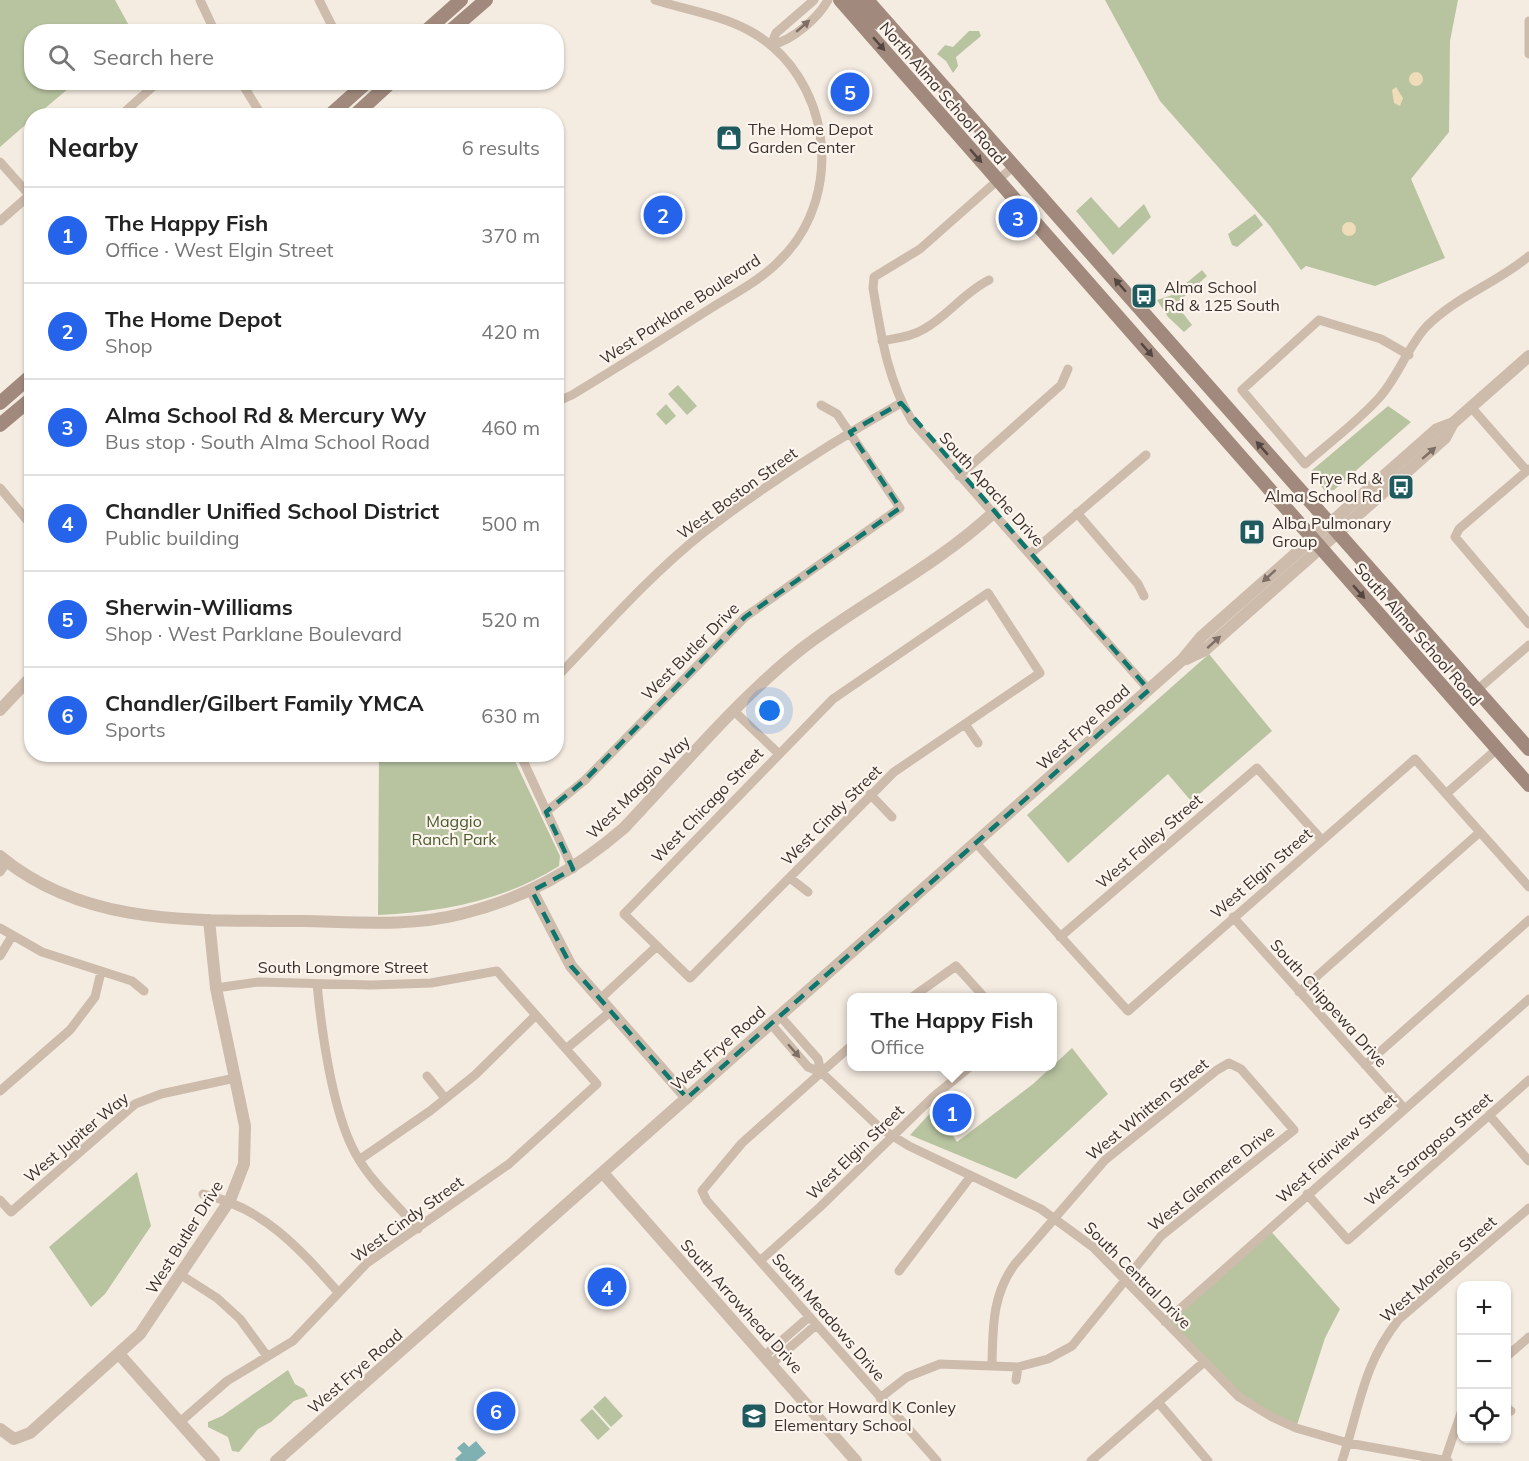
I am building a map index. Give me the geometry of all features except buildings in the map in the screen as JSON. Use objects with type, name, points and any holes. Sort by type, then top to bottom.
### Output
[{"type":"main road","points":[[458,24],[486,0]]},
{"type":"main road","name":"North Alma School Road","points":[[840,0],[998,180]]},
{"type":"main road","points":[[854,0],[869,17],[897,34]]},
{"type":"main road","name":"North Alma School Road","points":[[867,0],[1015,165]]},
{"type":"main road","points":[[433,24],[457,1]]},
{"type":"main road","points":[[338,108],[358,90]]},
{"type":"main road","points":[[363,108],[382,90]]},
{"type":"main road","name":"South Alma School Road","points":[[1015,165],[1529,749]]},
{"type":"main road","name":"South Alma School Road","points":[[998,180],[1529,785]]},
{"type":"main road","points":[[0,403],[24,382]]},
{"type":"main road","points":[[0,425],[24,405]]},
{"type":"street","points":[[200,0],[212,24]]},
{"type":"street","points":[[319,0],[330,24]]},
{"type":"street","name":"West Parklane Boulevard","points":[[564,399],[758,278],[783,258],[805,228],[818,199],[824,159],[820,129],[803,83],[792,66],[771,45],[750,30],[714,16],[655,0]]},
{"type":"street","points":[[771,45],[776,33],[814,0]]},
{"type":"street","points":[[771,45],[784,42],[824,8],[828,0]]},
{"type":"street","points":[[457,1],[468,15]]},
{"type":"street","points":[[1529,21],[1529,54]]},
{"type":"street","points":[[129,108],[149,90]]},
{"type":"street","points":[[246,90],[257,108]]},
{"type":"street","points":[[0,162],[24,188]]},
{"type":"street","points":[[998,180],[1015,165]]},
{"type":"street","name":"South Apache Drive","points":[[998,180],[921,249],[874,278],[873,288],[885,360],[902,403],[912,421],[1149,690]]},
{"type":"street","points":[[0,220],[24,201]]},
{"type":"street","points":[[1409,355],[1381,339],[1318,320],[1242,390],[1305,464],[1378,399],[1409,355],[1425,328],[1450,305],[1515,268],[1529,255]]},
{"type":"street","points":[[882,341],[924,329],[971,289],[989,280]]},
{"type":"street","name":"West Frye Road","points":[[276,1461],[1149,690],[1182,660],[1201,637],[1316,543],[1437,429],[1453,423],[1529,356]]},
{"type":"street","points":[[959,476],[1061,385],[1068,369]]},
{"type":"street","name":"West Boston Street","points":[[564,670],[626,605],[701,535],[850,432],[902,403]]},
{"type":"street","points":[[821,405],[837,414],[850,432]]},
{"type":"street","points":[[1471,407],[1528,470],[1460,529],[1455,537],[1529,624]]},
{"type":"street","name":"West Butler Drive","points":[[546,812],[585,780],[745,617],[900,508],[850,432]]},
{"type":"street","points":[[1030,554],[1146,455]]},
{"type":"street","points":[[0,489],[24,517]]},
{"type":"street","name":"West Maggio Way","points":[[2,864],[63,894],[100,908],[152,918],[388,923],[428,920],[462,914],[532,891],[573,868],[624,828],[778,668],[972,532],[993,513]]},
{"type":"street","points":[[1077,513],[1138,584],[1144,596]]},
{"type":"street","name":"West Chicago Street","points":[[656,947],[624,914],[833,699],[988,593],[1040,673]]},
{"type":"street","points":[[1477,690],[1529,645]]},
{"type":"street","name":"West Cindy Street","points":[[656,947],[690,978],[894,772],[1040,673]]},
{"type":"street","points":[[0,710],[24,684]]},
{"type":"street","points":[[735,712],[778,753]]},
{"type":"street","points":[[965,724],[978,743]]},
{"type":"street","points":[[1497,749],[1447,793],[1529,887]]},
{"type":"street","name":"West Elgin Street","points":[[1060,938],[1128,1011],[1415,759],[1447,793]]},
{"type":"street","points":[[524,762],[573,868]]},
{"type":"street","name":"West Folley Street","points":[[1060,938],[1257,768],[1322,840]]},
{"type":"street","points":[[870,794],[892,817]]},
{"type":"street","points":[[1299,992],[1480,832]]},
{"type":"street","points":[[976,843],[1060,938]]},
{"type":"street","points":[[790,878],[808,892]]},
{"type":"street","points":[[532,891],[571,966],[687,1098]]},
{"type":"street","name":"South Chippewa Drive","points":[[1233,917],[1404,1108]]},
{"type":"street","name":"West Butler Drive","points":[[0,1430],[14,1440],[30,1433],[144,1329],[230,1200],[244,1164],[246,1126],[216,988],[209,920]]},
{"type":"street","points":[[1365,1065],[1529,920]]},
{"type":"street","points":[[0,928],[42,952],[132,981],[144,991]]},
{"type":"street","points":[[0,956],[12,936]]},
{"type":"street","points":[[600,999],[656,947]]},
{"type":"street","points":[[918,993],[956,966],[980,993]]},
{"type":"street","name":"South Longmore Street","points":[[216,988],[258,982],[371,985],[431,982],[497,971],[597,1084]]},
{"type":"street","points":[[0,1091],[70,1030],[95,997],[101,972]]},
{"type":"street","points":[[317,984],[321,1024],[344,1132],[359,1160],[418,1229]]},
{"type":"street","name":"West Fairview Street","points":[[1165,1322],[1529,999]]},
{"type":"street","points":[[566,1049],[610,1011]]},
{"type":"street","points":[[359,1160],[475,1075],[536,1015]]},
{"type":"street","name":"South Central Drive","points":[[776,1020],[818,1059],[821,1072],[862,1113],[892,1136],[1055,1217],[1093,1247],[1239,1397],[1272,1417],[1296,1428],[1348,1443],[1446,1460]]},
{"type":"street","points":[[821,1072],[847,1049]]},
{"type":"street","name":"West Glenmere Drive","points":[[880,1398],[901,1381],[940,1364],[992,1364],[1018,1367],[1048,1359],[1072,1346],[1161,1236],[1294,1130],[1241,1069],[1229,1063]]},
{"type":"street","name":"West Whitten Street","points":[[992,1364],[993,1311],[1001,1285],[1015,1264],[1105,1160],[1229,1063]]},
{"type":"street","name":"West Elgin Street","points":[[760,1261],[820,1208],[933,1096],[965,1071]]},
{"type":"street","name":"South Meadows Drive","points":[[821,1072],[742,1143],[702,1191],[707,1201],[937,1461]]},
{"type":"street","points":[[427,1076],[445,1098]]},
{"type":"street","name":"West Jupiter Way","points":[[0,1200],[11,1212],[135,1104],[161,1094],[235,1077]]},
{"type":"street","name":"West Saragosa Street","points":[[1307,1194],[1348,1240],[1529,1080]]},
{"type":"street","name":"West Cindy Street","points":[[180,1422],[227,1381],[293,1341],[367,1263],[509,1164],[597,1084]]},
{"type":"street","points":[[1489,1115],[1529,1161]]},
{"type":"street","name":"South Arrowhead Drive","points":[[603,1173],[856,1461]]},
{"type":"street","points":[[899,1271],[971,1176]]},
{"type":"street","points":[[203,1194],[230,1200],[268,1222],[300,1249],[338,1292]]},
{"type":"street","name":"West Morelos Street","points":[[1342,1461],[1371,1360],[1383,1340],[1399,1319],[1529,1208]]},
{"type":"street","points":[[181,1275],[218,1298],[240,1319],[267,1356]]},
{"type":"street","points":[[768,1360],[812,1321]]},
{"type":"street","points":[[1511,1353],[1529,1337]]},
{"type":"street","points":[[119,1354],[214,1461]]},
{"type":"street","points":[[1091,1461],[1204,1362]]},
{"type":"street","points":[[1016,1380],[1018,1367]]},
{"type":"street","points":[[1158,1402],[1208,1461]]},
{"type":"street","points":[[1446,1460],[1457,1423]]},
{"type":"highlighted area","points":[[901,403],[1149,690],[687,1098],[571,966],[532,891],[573,869],[546,812],[585,780],[745,617],[900,508],[850,432]]},
{"type":"green space","points":[[0,0],[115,0],[128,24],[24,24],[24,90],[67,90],[45,108],[24,108],[24,126],[0,147]]},
{"type":"green space","points":[[1105,0],[1458,0],[1450,41],[1449,132],[1411,179],[1445,258],[1375,286],[1306,266],[1301,270],[1270,226],[1160,101]]},
{"type":"green space","points":[[969,31],[979,31],[981,36],[956,57],[958,66],[953,73],[946,61],[937,54],[945,45],[953,47]]},
{"type":"green space","points":[[1091,197],[1119,228],[1144,204],[1151,217],[1113,255],[1076,211]]},
{"type":"green space","points":[[1255,214],[1263,225],[1237,247],[1232,245],[1228,234]]},
{"type":"green space","points":[[1202,270],[1207,276],[1176,304],[1192,325],[1184,332],[1168,317],[1157,300],[1172,295]]},
{"type":"green space","points":[[678,385],[697,406],[687,415],[668,394]]},
{"type":"green space","points":[[666,404],[676,416],[666,425],[656,414]]},
{"type":"green space","points":[[1388,406],[1411,422],[1334,490],[1325,491],[1310,472]]},
{"type":"green space","points":[[1209,654],[1272,731],[1191,801],[1168,774],[1068,863],[1027,815]]},
{"type":"green space","name":"Maggio Ranch Park","points":[[379,762],[515,762],[560,856],[559,866],[516,888],[472,903],[426,911],[378,915]]},
{"type":"green space","points":[[1072,1048],[1108,1094],[1016,1179],[910,1135],[935,1108],[957,1142],[1047,1071],[1057,1071],[1057,1062]]},
{"type":"green space","points":[[137,1172],[151,1226],[105,1294],[91,1307],[49,1247]]},
{"type":"green space","points":[[1269,1229],[1340,1309],[1325,1338],[1296,1428],[1239,1397],[1165,1322]]},
{"type":"green space","points":[[288,1370],[295,1384],[304,1389],[308,1396],[294,1401],[271,1422],[258,1429],[239,1452],[232,1451],[228,1437],[208,1427],[208,1422],[222,1416]]},
{"type":"green space","points":[[605,1396],[623,1416],[611,1427],[593,1407]]},
{"type":"green space","points":[[592,1409],[610,1429],[598,1440],[580,1420]]},
{"type":"sand","points":[[1413,72],[1419,72],[1423,79],[1419,86],[1413,86],[1409,82],[1409,76]]},
{"type":"sand","points":[[1396,87],[1403,98],[1400,106],[1394,103],[1392,90]]},
{"type":"sand","points":[[1349,222],[1354,224],[1356,229],[1354,234],[1349,236],[1344,234],[1342,229],[1344,224]]},
{"type":"water","points":[[476,1441],[486,1453],[476,1461],[457,1461],[455,1459],[462,1453],[457,1448],[464,1442],[469,1447]]},
{"type":"place","name":"Sherwin-Williams","points":[[850,92]]},
{"type":"place","name":"The Home Depot Garden Center","points":[[729,138]]},
{"type":"place","name":"The Home Depot","points":[[663,215]]},
{"type":"place","name":"Alma School Rd & Mercury Wy","points":[[1018,218]]},
{"type":"place","name":"Alma School Rd & 125 South","points":[[1144,296]]},
{"type":"place","name":"Frye Rd & Alma School Rd","points":[[1401,487]]},
{"type":"place","name":"Alba Pulmonary Group","points":[[1252,532]]},
{"type":"place","name":"The Happy Fish","points":[[952,1113]]},
{"type":"place","name":"Chandler Unified School District","points":[[607,1287]]},
{"type":"place","name":"Chandler/Gilbert Family YMCA","points":[[496,1411]]},
{"type":"place","name":"Doctor Howard K Conley Elementary School","points":[[754,1416]]}]
